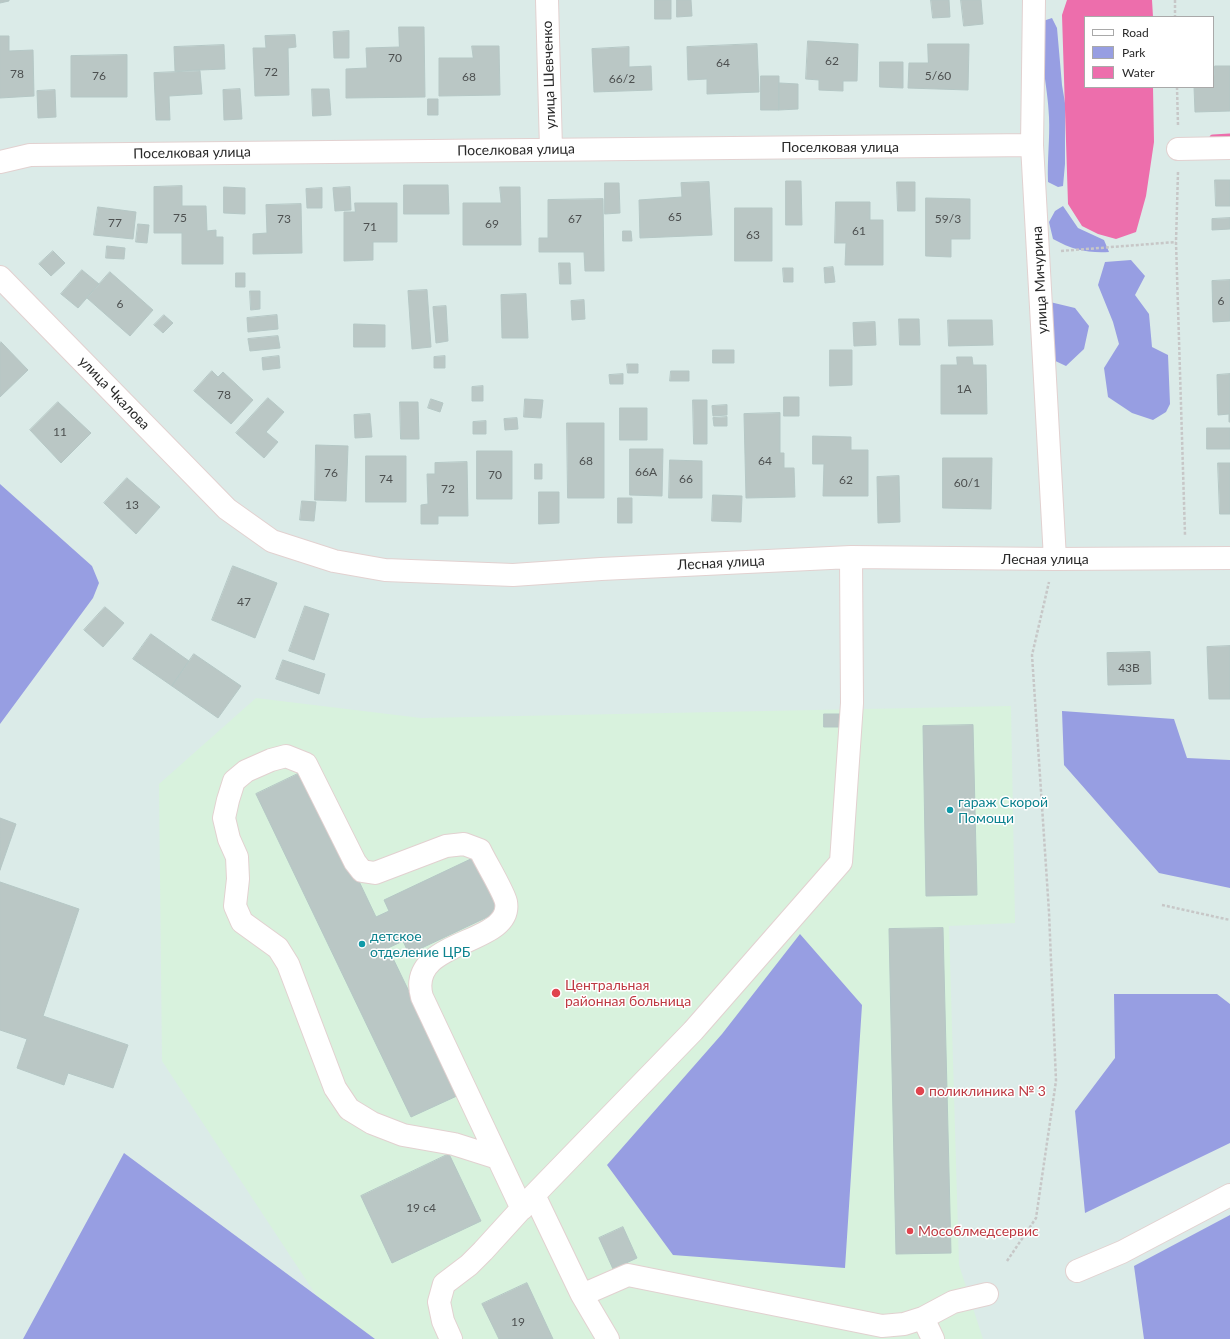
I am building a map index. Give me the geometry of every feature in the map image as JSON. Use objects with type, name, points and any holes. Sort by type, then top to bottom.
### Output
[{"type":"street","name":"улица Шевченко","points":[[546,0],[551,149]]},
{"type":"street","name":"улица Мичурина","points":[[1034,0],[1032,145],[1055,560]]},
{"type":"street","name":"Поселковая улица","points":[[0,162],[30,155],[1032,145]]},
{"type":"street","points":[[1178,148],[1230,148]]},
{"type":"street","name":"улица Чкалова","points":[[0,277],[227,509]]},
{"type":"street","name":"Лесная улица","points":[[227,509],[272,541],[334,561],[386,570],[513,575],[601,569],[851,557],[1055,560],[1230,558]]},
{"type":"street","points":[[452,1339],[443,1321],[439,1302],[444,1284],[469,1265],[693,1030],[841,862],[852,703],[851,557]]},
{"type":"street","points":[[498,1158],[454,1144],[403,1135],[372,1123],[349,1109],[335,1088],[288,964],[278,948],[242,922],[235,906],[238,878],[237,857],[228,839],[224,818],[234,781],[246,771],[271,760],[286,756],[306,764],[355,862],[362,870],[375,873],[446,846],[464,844],[480,850],[506,902],[505,915],[496,926],[430,961],[422,973],[419,987],[422,997],[498,1158],[528,1202],[608,1339]]},
{"type":"street","points":[[1077,1271],[1122,1252],[1230,1195]]},
{"type":"street","points":[[582,1295],[628,1274],[882,1326],[904,1324],[923,1318],[953,1302],[986,1294]]},
{"type":"street","points":[[923,1318],[933,1339]]},
{"type":"path","points":[[1175,0],[1175,16]]},
{"type":"path","points":[[1177,88],[1178,148],[1176,242],[1185,558]]},
{"type":"path","points":[[1038,253],[1176,242]]},
{"type":"path","points":[[1008,1261],[1036,1218],[1056,1081],[1049,912],[1032,655],[1055,560]]},
{"type":"path","points":[[1162,905],[1230,920]]},
{"type":"shaded area","name":"Центральная районная больница","points":[[256,698],[421,718],[1011,706],[1015,923],[949,926],[959,1265],[983,1339],[345,1339],[162,1061],[159,784]]},
{"type":"green space","points":[[1052,18],[1057,28],[1065,103],[1065,164],[1063,186],[1058,187],[1048,182],[1049,117],[1042,57],[1043,21]]},
{"type":"green space","points":[[1063,206],[1078,228],[1104,240],[1109,252],[1080,250],[1067,246],[1053,239],[1049,222],[1055,211]]},
{"type":"green space","points":[[1131,260],[1145,276],[1135,295],[1149,314],[1152,347],[1168,355],[1170,404],[1166,412],[1153,420],[1132,413],[1108,397],[1104,368],[1119,344],[1113,322],[1098,285],[1105,262]]},
{"type":"green space","points":[[1050,302],[1075,308],[1089,326],[1084,349],[1066,366],[1049,358]]},
{"type":"green space","points":[[0,484],[92,566],[99,583],[93,598],[0,724]]},
{"type":"green space","points":[[1062,711],[1174,719],[1187,758],[1230,760],[1230,888],[1159,873],[1064,765]]},
{"type":"green space","points":[[800,934],[862,1005],[845,1268],[673,1255],[607,1165],[722,1034]]},
{"type":"green space","points":[[1114,994],[1217,994],[1230,1004],[1230,1143],[1085,1213],[1075,1111],[1115,1058]]},
{"type":"green space","points":[[124,1153],[375,1339],[23,1339]]},
{"type":"green space","points":[[1230,1215],[1230,1339],[1144,1339],[1134,1266]]},
{"type":"water","points":[[1067,0],[1152,0],[1153,16],[1084,16],[1084,88],[1153,88],[1154,142],[1146,196],[1136,232],[1116,239],[1098,234],[1082,226],[1068,204],[1062,15]]},
{"type":"building","points":[[0,0],[9,0],[9,1],[0,3]]},
{"type":"building","points":[[655,0],[671,0],[671,19],[655,19]]},
{"type":"building","points":[[677,0],[691,0],[692,16],[677,17]]},
{"type":"building","points":[[931,0],[949,0],[950,17],[933,18]]},
{"type":"building","points":[[961,0],[981,0],[983,24],[964,26]]},
{"type":"building","points":[[399,27],[424,27],[425,97],[346,98],[346,69],[367,68],[366,48],[399,47]]},
{"type":"building","points":[[349,31],[349,58],[334,58],[333,32]]},
{"type":"building","points":[[295,35],[296,47],[288,48],[289,95],[255,96],[253,48],[266,48],[265,36]]},
{"type":"building","points":[[0,36],[9,36],[9,51],[33,50],[34,96],[0,98]]},
{"type":"building","points":[[808,41],[858,44],[857,81],[843,81],[843,91],[819,90],[819,80],[806,79]]},
{"type":"building","points":[[757,44],[759,92],[707,94],[707,79],[688,80],[687,47]]},
{"type":"building","points":[[928,44],[969,44],[968,90],[908,88],[909,63],[928,63]]},
{"type":"building","points":[[224,45],[225,69],[175,71],[174,47]]},
{"type":"building","points":[[472,46],[499,46],[500,95],[439,96],[439,58],[473,58]]},
{"type":"building","points":[[629,47],[629,67],[651,66],[652,90],[594,92],[592,49]]},
{"type":"building","points":[[127,55],[127,97],[71,97],[71,56]]},
{"type":"building","points":[[880,62],[903,62],[903,88],[880,87]]},
{"type":"building","points":[[1215,66],[1230,66],[1230,111],[1195,112],[1194,88],[1214,88]]},
{"type":"building","points":[[200,71],[202,94],[169,96],[170,120],[156,120],[154,73]]},
{"type":"building","points":[[761,76],[779,76],[779,110],[761,110]]},
{"type":"building","points":[[779,83],[798,84],[798,109],[779,110]]},
{"type":"building","points":[[240,89],[242,119],[224,120],[223,90]]},
{"type":"building","points":[[312,89],[329,89],[331,115],[313,116]]},
{"type":"building","points":[[55,90],[56,117],[38,118],[37,91]]},
{"type":"building","points":[[428,99],[438,99],[438,115],[428,115]]},
{"type":"building","points":[[1215,180],[1230,180],[1230,206],[1216,206]]},
{"type":"building","points":[[786,181],[801,181],[802,225],[786,225]]},
{"type":"building","points":[[709,182],[712,235],[640,238],[639,200],[682,197],[681,183]]},
{"type":"building","points":[[897,182],[915,182],[915,211],[898,211]]},
{"type":"building","points":[[605,183],[619,183],[620,213],[605,214]]},
{"type":"building","points":[[404,185],[448,185],[449,214],[404,214]]},
{"type":"building","points":[[182,186],[182,206],[206,206],[207,231],[216,230],[216,237],[223,237],[223,264],[182,264],[182,233],[154,233],[154,187]]},
{"type":"building","points":[[224,187],[245,188],[245,214],[224,213]]},
{"type":"building","points":[[350,187],[351,210],[335,211],[333,188]]},
{"type":"building","points":[[500,187],[520,187],[521,245],[463,245],[463,203],[501,203]]},
{"type":"building","points":[[322,188],[322,208],[307,208],[306,189]]},
{"type":"building","points":[[926,198],[970,199],[970,239],[951,239],[951,257],[926,256]]},
{"type":"building","points":[[603,199],[604,271],[585,271],[584,252],[539,252],[539,238],[548,238],[548,200]]},
{"type":"building","points":[[836,202],[870,202],[870,220],[883,220],[883,265],[845,265],[846,243],[835,243]]},
{"type":"building","points":[[355,203],[397,203],[397,242],[373,242],[373,260],[344,261],[344,212],[355,212]]},
{"type":"building","points":[[301,204],[302,253],[253,254],[253,234],[267,233],[266,205]]},
{"type":"building","points":[[98,207],[136,212],[133,239],[94,235]]},
{"type":"building","points":[[735,208],[772,208],[772,261],[735,261]]},
{"type":"building","points":[[1230,218],[1230,229],[1212,230],[1212,219]]},
{"type":"building","points":[[138,224],[149,225],[147,243],[136,242]]},
{"type":"building","points":[[623,231],[631,231],[632,241],[623,241]]},
{"type":"building","points":[[107,246],[125,248],[124,259],[106,258]]},
{"type":"building","points":[[53,251],[65,263],[51,276],[39,264]]},
{"type":"building","points":[[559,263],[570,263],[571,284],[560,284]]},
{"type":"building","points":[[833,267],[835,282],[825,283],[824,268]]},
{"type":"building","points":[[783,268],[793,268],[793,282],[784,282]]},
{"type":"building","points":[[82,270],[99,284],[78,308],[61,294]]},
{"type":"building","points":[[110,272],[153,310],[130,336],[87,298]]},
{"type":"building","points":[[236,273],[245,273],[245,287],[236,287]]},
{"type":"building","points":[[1230,280],[1230,321],[1213,322],[1212,281]]},
{"type":"building","points":[[427,290],[431,347],[412,349],[408,291]]},
{"type":"building","points":[[250,291],[260,291],[260,309],[251,310]]},
{"type":"building","points":[[526,294],[528,338],[502,338],[501,295]]},
{"type":"building","points":[[584,300],[585,319],[572,320],[571,301]]},
{"type":"building","points":[[446,306],[448,341],[436,343],[433,307]]},
{"type":"building","points":[[164,315],[173,323],[163,333],[154,325]]},
{"type":"building","points":[[277,315],[278,329],[248,332],[247,318]]},
{"type":"building","points":[[899,319],[919,319],[920,345],[900,345]]},
{"type":"building","points":[[948,320],[992,320],[993,345],[949,346]]},
{"type":"building","points":[[875,322],[876,345],[854,346],[853,323]]},
{"type":"building","points":[[354,324],[385,325],[385,347],[354,347]]},
{"type":"building","points":[[278,336],[280,348],[250,351],[248,339]]},
{"type":"building","points":[[1,342],[28,370],[0,397],[0,343]]},
{"type":"building","points":[[713,350],[734,350],[734,363],[713,363]]},
{"type":"building","points":[[830,350],[852,350],[852,385],[830,386]]},
{"type":"building","points":[[279,356],[280,368],[263,370],[262,358]]},
{"type":"building","points":[[445,356],[445,368],[434,368],[434,357]]},
{"type":"building","points":[[957,357],[972,357],[973,365],[986,365],[987,414],[941,414],[941,365],[957,365]]},
{"type":"building","points":[[627,364],[638,364],[638,373],[628,373]]},
{"type":"building","points":[[212,371],[218,377],[223,372],[253,400],[231,424],[194,391]]},
{"type":"building","points":[[671,371],[689,371],[689,381],[670,381]]},
{"type":"building","points":[[623,374],[623,384],[610,384],[609,375]]},
{"type":"building","points":[[1230,374],[1229,422],[1229,414],[1218,415],[1217,375]]},
{"type":"building","points":[[483,386],[483,401],[472,401],[472,387]]},
{"type":"building","points":[[784,397],[799,397],[799,416],[784,416]]},
{"type":"building","points":[[268,398],[284,412],[266,432],[278,442],[264,458],[236,433]]},
{"type":"building","points":[[431,399],[443,403],[440,412],[428,408]]},
{"type":"building","points":[[525,399],[543,400],[541,418],[524,417]]},
{"type":"building","points":[[693,400],[707,400],[707,444],[694,444]]},
{"type":"building","points":[[58,402],[91,433],[61,463],[30,430]]},
{"type":"building","points":[[400,402],[418,402],[419,439],[401,439]]},
{"type":"building","points":[[727,405],[727,415],[713,416],[712,406]]},
{"type":"building","points":[[620,408],[647,408],[647,440],[620,440]]},
{"type":"building","points":[[780,413],[780,453],[784,453],[784,468],[794,468],[795,497],[746,498],[744,414]]},
{"type":"building","points":[[370,414],[372,437],[355,438],[354,415]]},
{"type":"building","points":[[727,417],[727,426],[714,426],[713,418]]},
{"type":"building","points":[[517,418],[518,429],[505,430],[504,419]]},
{"type":"building","points":[[486,421],[486,434],[473,434],[473,422]]},
{"type":"building","points":[[567,423],[604,423],[604,498],[568,498]]},
{"type":"building","points":[[1207,428],[1230,428],[1230,449],[1207,449]]},
{"type":"building","points":[[813,436],[851,437],[851,450],[868,450],[868,496],[823,496],[824,464],[813,464]]},
{"type":"building","points":[[316,445],[348,446],[346,501],[315,500]]},
{"type":"building","points":[[630,449],[663,449],[662,496],[630,495]]},
{"type":"building","points":[[477,451],[512,451],[512,499],[477,499]]},
{"type":"building","points":[[366,456],[406,456],[406,502],[366,502]]},
{"type":"building","points":[[943,458],[992,458],[991,509],[943,508]]},
{"type":"building","points":[[670,460],[702,461],[702,498],[669,498]]},
{"type":"building","points":[[467,462],[468,516],[438,516],[438,524],[421,524],[421,505],[428,504],[427,474],[435,474],[435,463]]},
{"type":"building","points":[[1218,463],[1230,463],[1230,514],[1220,514]]},
{"type":"building","points":[[535,464],[542,464],[542,479],[535,479]]},
{"type":"building","points":[[899,476],[900,522],[878,523],[877,477]]},
{"type":"building","points":[[127,478],[160,507],[136,534],[104,503]]},
{"type":"building","points":[[539,492],[559,492],[559,523],[539,524]]},
{"type":"building","points":[[713,495],[742,496],[741,522],[712,521]]},
{"type":"building","points":[[618,498],[632,498],[632,523],[618,523]]},
{"type":"building","points":[[302,501],[316,502],[314,521],[300,520]]},
{"type":"building","points":[[233,566],[277,583],[255,638],[212,620]]},
{"type":"building","points":[[305,606],[329,614],[314,660],[289,651]]},
{"type":"building","points":[[105,607],[124,623],[103,647],[84,630]]},
{"type":"building","points":[[151,634],[189,661],[172,686],[133,659]]},
{"type":"building","points":[[1230,646],[1230,699],[1209,699],[1207,647]]},
{"type":"building","points":[[1150,652],[1151,684],[1108,685],[1107,653]]},
{"type":"building","points":[[194,654],[241,686],[218,718],[172,686]]},
{"type":"building","points":[[283,660],[325,674],[319,694],[276,679]]},
{"type":"building","points":[[824,714],[844,714],[844,727],[824,727]]},
{"type":"building","name":"гараж Скорой Помощи","points":[[973,725],[977,895],[926,896],[923,726]]},
{"type":"building","name":"детское отделение ЦРБ","points":[[306,770],[376,917],[389,911],[384,900],[475,857],[500,911],[409,954],[403,941],[388,948],[459,1095],[411,1117],[256,794]]},
{"type":"building","points":[[0,818],[16,824],[0,870]]},
{"type":"building","points":[[0,882],[79,909],[43,1016],[128,1045],[113,1088],[68,1073],[64,1085],[17,1068],[27,1039],[0,1030]]},
{"type":"building","name":"поликлиника № 3","points":[[943,928],[951,1253],[896,1254],[889,929]]},
{"type":"building","points":[[449,1154],[481,1221],[392,1263],[361,1196]]},
{"type":"building","points":[[623,1227],[637,1258],[613,1269],[599,1238]]},
{"type":"building","points":[[527,1283],[553,1339],[499,1339],[482,1304]]},
{"type":"waterway","points":[[1213,138],[1230,137]]},
{"type":"place","name":"гараж Скорой Помощи","points":[[950,810]]},
{"type":"place","name":"детское отделение ЦРБ","points":[[362,944]]},
{"type":"place","name":"Центральная районная больница","points":[[556,993]]},
{"type":"place","name":"поликлиника № 3","points":[[920,1091]]},
{"type":"place","name":"Мособлмедсервис","points":[[910,1231]]}]
